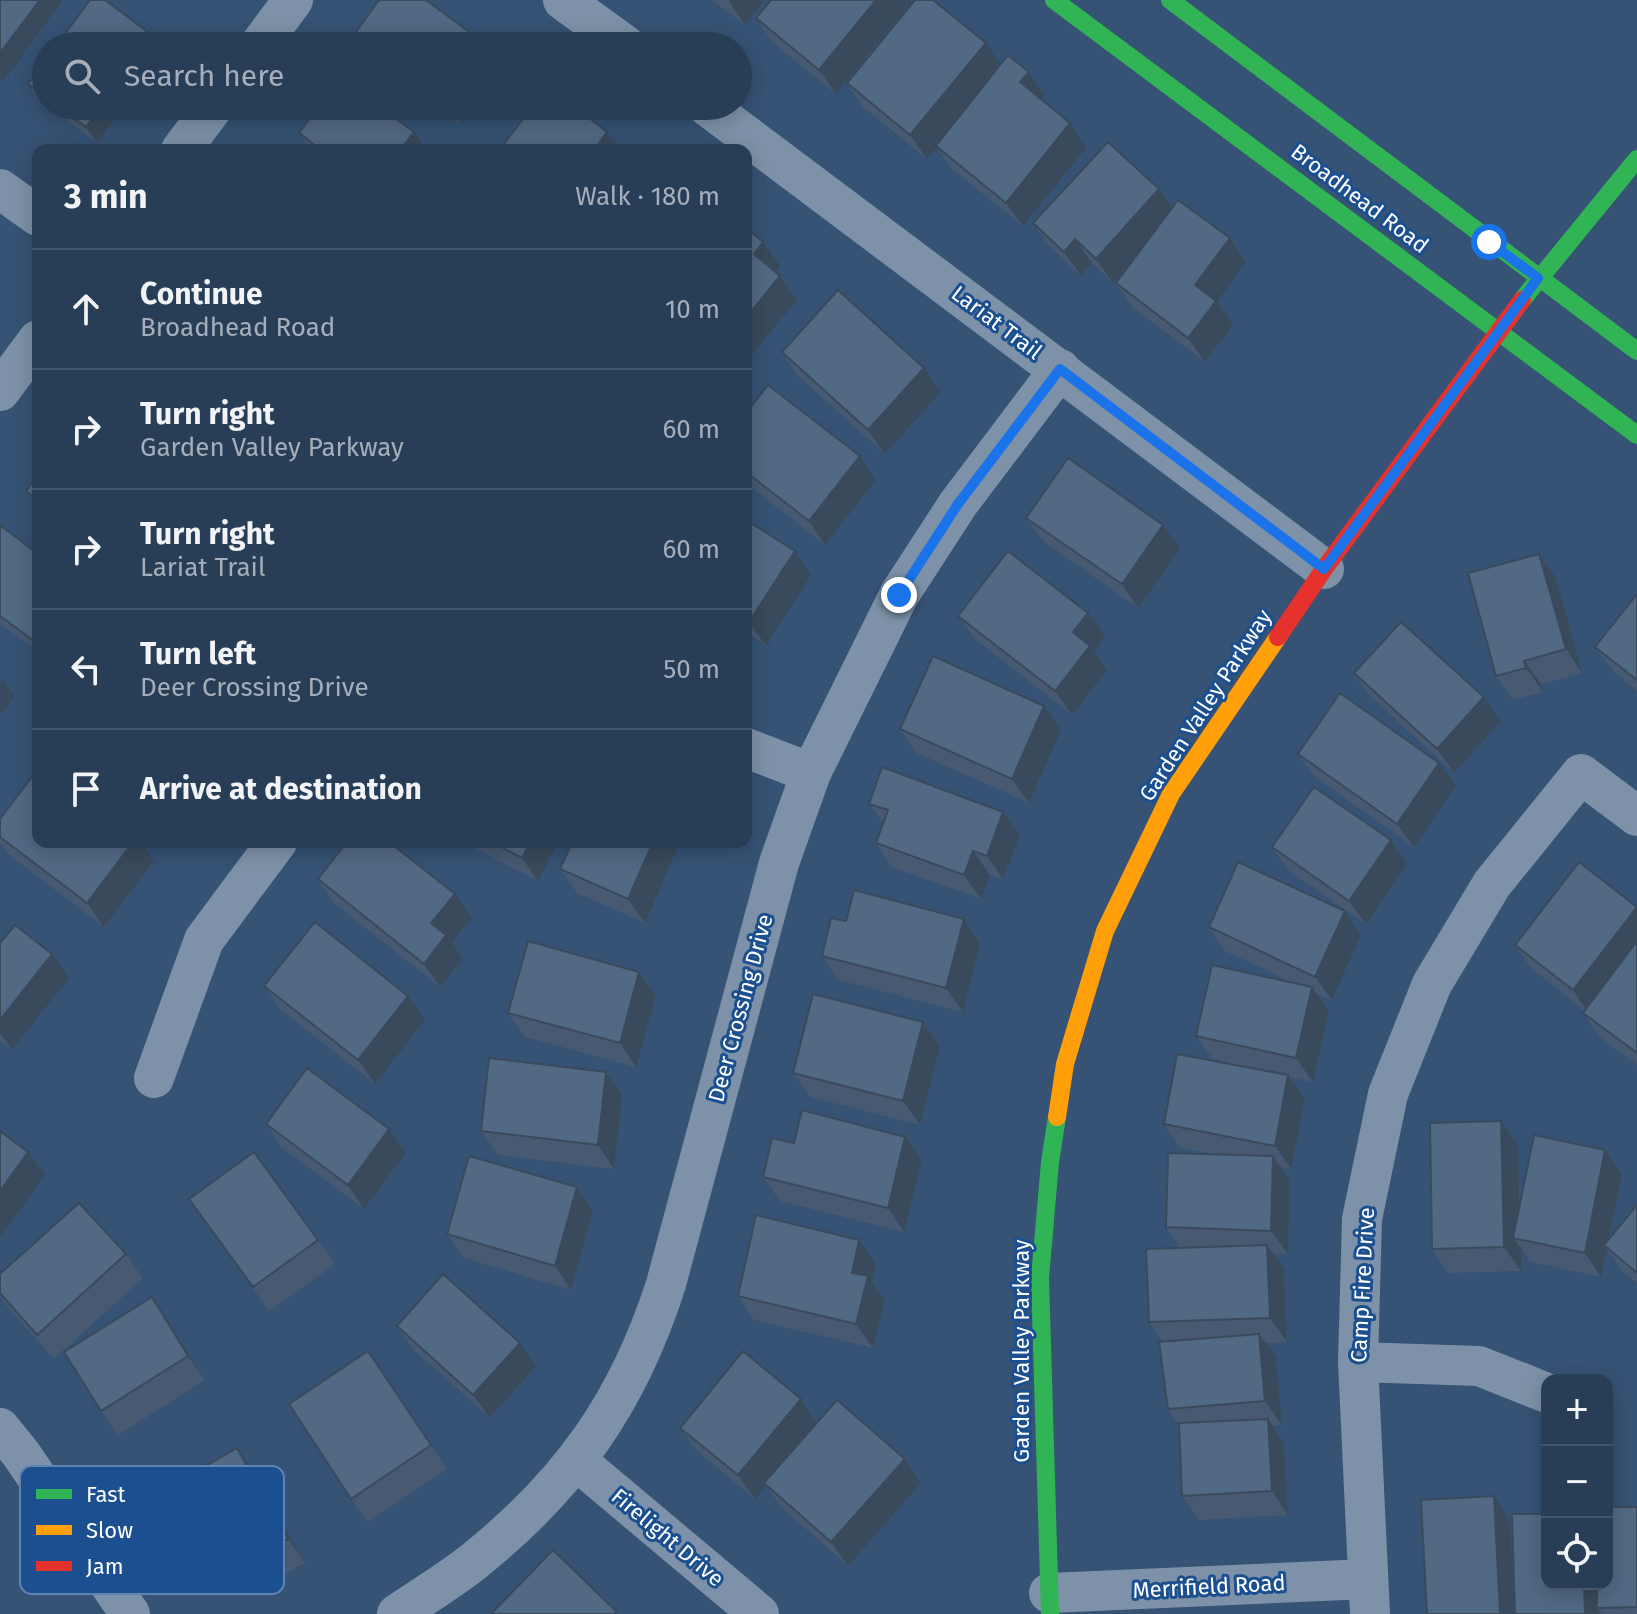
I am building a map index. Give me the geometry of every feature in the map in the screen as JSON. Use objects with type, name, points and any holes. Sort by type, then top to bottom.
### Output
[{"type":"street","points":[[269,32],[293,0]]},
{"type":"street","points":[[563,0],[607,32]]},
{"type":"street","name":"Broadhead Road","points":[[1054,0],[1637,435]]},
{"type":"street","name":"Broadhead Road","points":[[1170,0],[1637,351]]},
{"type":"street","points":[[186,144],[204,120]]},
{"type":"street","name":"Lariat Trail","points":[[726,120],[1324,569]]},
{"type":"street","name":"Garden Valley Parkway","points":[[1050,1604],[1040,1278],[1050,1162],[1065,1064],[1105,931],[1171,794],[1324,569],[1538,278],[1637,159]]},
{"type":"street","points":[[0,189],[32,212]]},
{"type":"street","points":[[0,391],[32,348]]},
{"type":"street","name":"Deer Crossing Drive","points":[[397,1614],[472,1563],[528,1513],[577,1461],[621,1394],[652,1326],[779,863],[811,773],[899,595],[958,504],[1060,369]]},
{"type":"street","points":[[752,750],[811,773]]},
{"type":"street","name":"Camp Fire Drive","points":[[1369,1597],[1358,1362],[1362,1219],[1388,1094],[1432,984],[1492,884],[1581,774],[1637,816]]},
{"type":"street","points":[[154,1078],[204,940],[273,848]]},
{"type":"street","points":[[1358,1362],[1479,1366],[1541,1391]]},
{"type":"street","points":[[0,1428],[29,1466]]},
{"type":"street","name":"Firelight Drive","points":[[577,1461],[759,1614]]},
{"type":"street","points":[[116,1594],[130,1614]]},
{"type":"street","name":"Merrifield Road","points":[[1050,1604],[1369,1597]]},
{"type":"building","points":[[0,0],[40,0],[0,53]]},
{"type":"building","points":[[90,0],[105,0],[148,32],[66,32]]},
{"type":"building","points":[[379,0],[426,0],[469,32],[356,32]]},
{"type":"building","points":[[771,0],[876,0],[819,70],[756,18]]},
{"type":"building","points":[[915,0],[933,0],[986,43],[910,135],[847,83]]},
{"type":"building","points":[[1008,55],[1029,72],[1020,82],[1070,123],[1006,203],[936,146]]},
{"type":"building","points":[[76,120],[91,120],[86,127]]},
{"type":"building","points":[[308,120],[398,120],[414,132],[405,144],[313,144],[299,133]]},
{"type":"building","points":[[522,120],[592,120],[607,132],[598,144],[504,144]]},
{"type":"building","points":[[1108,142],[1159,189],[1096,259],[1075,239],[1064,252],[1033,223]]},
{"type":"building","points":[[1178,200],[1230,238],[1195,285],[1216,301],[1188,338],[1116,283]]},
{"type":"building","points":[[752,233],[763,242],[754,254],[780,276],[752,311]]},
{"type":"building","points":[[838,290],[924,368],[868,430],[782,352]]},
{"type":"building","points":[[768,385],[860,456],[809,521],[752,477],[752,405]]},
{"type":"building","points":[[1068,458],[1163,525],[1122,584],[1026,518]]},
{"type":"building","points":[[752,524],[795,551],[752,617]]},
{"type":"building","points":[[0,525],[32,549],[32,640],[0,616]]},
{"type":"building","points":[[1008,551],[1088,613],[1073,632],[1090,646],[1055,691],[958,616]]},
{"type":"building","points":[[1539,554],[1566,649],[1524,661],[1526,668],[1496,676],[1468,573]]},
{"type":"building","points":[[1637,594],[1637,680],[1595,647]]},
{"type":"building","points":[[1401,622],[1484,697],[1437,749],[1354,673]]},
{"type":"building","points":[[933,656],[1044,706],[1012,779],[900,729]]},
{"type":"building","points":[[1340,693],[1439,763],[1397,824],[1298,754]]},
{"type":"building","points":[[882,767],[1003,812],[987,856],[973,851],[964,875],[876,843],[888,810],[869,804]]},
{"type":"building","points":[[32,777],[32,848],[128,848],[87,903],[0,837],[0,819]]},
{"type":"building","points":[[1314,787],[1391,840],[1349,901],[1272,847]]},
{"type":"building","points":[[342,848],[397,848],[455,894],[431,923],[446,935],[424,964],[318,879]]},
{"type":"building","points":[[503,848],[527,848],[522,858]]},
{"type":"building","points":[[569,848],[650,848],[628,899],[560,869]]},
{"type":"building","points":[[1238,862],[1345,911],[1315,977],[1209,927]]},
{"type":"building","points":[[1579,862],[1637,907],[1573,990],[1515,945]]},
{"type":"building","points":[[854,890],[964,919],[946,988],[822,956],[831,918],[846,921]]},
{"type":"building","points":[[315,922],[408,996],[358,1060],[264,986]]},
{"type":"building","points":[[15,925],[52,954],[0,1020],[0,943]]},
{"type":"building","points":[[528,941],[639,972],[620,1043],[508,1013]]},
{"type":"building","points":[[1637,941],[1637,1053],[1583,1013]]},
{"type":"building","points":[[1212,965],[1312,987],[1296,1058],[1196,1036]]},
{"type":"building","points":[[813,994],[923,1022],[903,1101],[793,1073]]},
{"type":"building","points":[[1177,1054],[1288,1075],[1275,1146],[1164,1124]]},
{"type":"building","points":[[489,1058],[606,1072],[598,1145],[481,1131]]},
{"type":"building","points":[[307,1068],[389,1129],[348,1185],[266,1124]]},
{"type":"building","points":[[802,1110],[905,1137],[888,1208],[763,1177],[772,1138],[794,1143]]},
{"type":"building","points":[[1501,1121],[1504,1247],[1432,1249],[1430,1123]]},
{"type":"building","points":[[0,1131],[28,1152],[0,1191]]},
{"type":"building","points":[[1534,1135],[1605,1150],[1585,1253],[1513,1238]]},
{"type":"building","points":[[254,1152],[318,1240],[253,1287],[189,1199]]},
{"type":"building","points":[[1168,1153],[1273,1156],[1271,1231],[1166,1227]]},
{"type":"building","points":[[469,1156],[577,1187],[555,1266],[447,1234]]},
{"type":"building","points":[[79,1203],[126,1254],[37,1335],[0,1293],[0,1274]]},
{"type":"building","points":[[1637,1205],[1637,1273],[1604,1245]]},
{"type":"building","points":[[756,1215],[859,1240],[852,1273],[868,1276],[856,1324],[738,1296]]},
{"type":"building","points":[[1267,1245],[1270,1318],[1149,1322],[1146,1249]]},
{"type":"building","points":[[443,1274],[520,1343],[473,1395],[397,1326]]},
{"type":"building","points":[[152,1297],[188,1356],[101,1411],[64,1352]]},
{"type":"building","points":[[1259,1334],[1265,1401],[1168,1409],[1159,1342]]},
{"type":"building","points":[[368,1351],[431,1445],[351,1499],[289,1404]]},
{"type":"building","points":[[743,1351],[801,1399],[738,1475],[680,1428]]},
{"type":"building","points":[[837,1400],[905,1459],[831,1542],[764,1483]]},
{"type":"building","points":[[1268,1419],[1272,1491],[1182,1496],[1179,1423]]},
{"type":"building","points":[[237,1448],[247,1466],[206,1466]]},
{"type":"building","points":[[1494,1496],[1500,1614],[1427,1614],[1421,1500]]},
{"type":"building","points":[[1613,1507],[1637,1507],[1637,1607],[1597,1608],[1597,1590],[1613,1590]]},
{"type":"building","points":[[1512,1514],[1541,1514],[1541,1590],[1584,1590],[1585,1614],[1515,1614]]},
{"type":"building","points":[[553,1550],[617,1612],[491,1614]]},
{"type":"traffic: fast","points":[[1054,0],[1637,435]]},
{"type":"traffic: fast","points":[[1170,0],[1637,351]]},
{"type":"traffic: fast","points":[[1522,300],[1637,159]]},
{"type":"traffic: fast","points":[[1050,1614],[1040,1278],[1057,1117]]},
{"type":"traffic: slow","points":[[1057,1117],[1065,1064],[1105,931],[1171,794],[1278,637]]},
{"type":"traffic: jam","points":[[1278,637],[1324,569],[1522,300]]},
{"type":"route","points":[[899,595],[958,504],[1060,369],[1324,569],[1538,278],[1489,242]]}]
